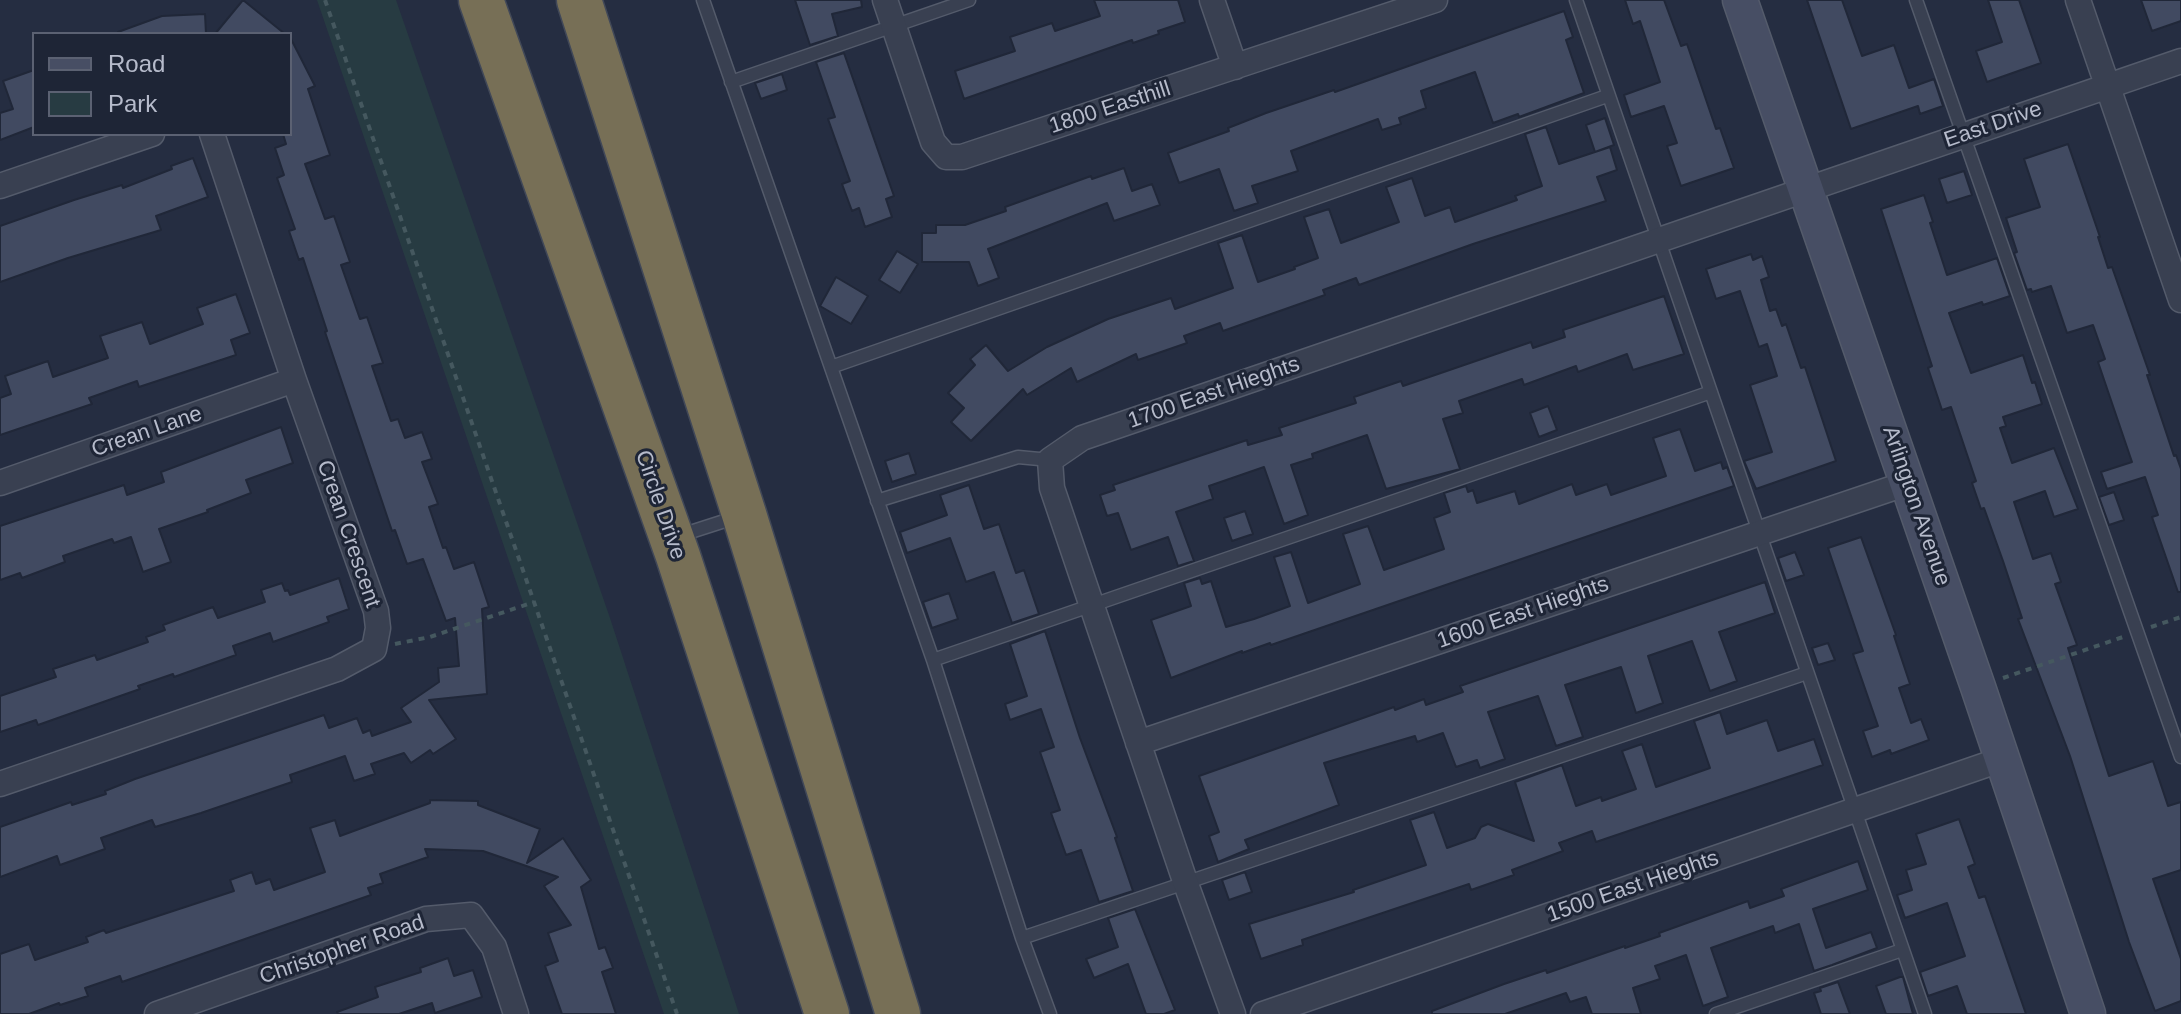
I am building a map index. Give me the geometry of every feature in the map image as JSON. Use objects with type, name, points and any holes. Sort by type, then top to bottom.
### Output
[{"type":"highway","name":"Circle Drive","points":[[481,0],[671,538],[827,1014]]},
{"type":"highway","points":[[579,0],[744,514],[898,1014]]},
{"type":"street","name":"1800 Easthill","points":[[885,0],[933,142],[946,157],[962,157],[1435,0]]},
{"type":"street","points":[[1212,0],[1235,67]]},
{"type":"street","name":"Arlington Avenue","points":[[1740,0],[2088,1014]]},
{"type":"street","points":[[2078,0],[2181,300]]},
{"type":"street","name":"East Drive","points":[[1804,189],[2181,61]]},
{"type":"street","points":[[0,186],[146,136]]},
{"type":"street","name":"Crean Crescent","points":[[0,784],[337,669],[374,649],[378,628],[376,611],[294,380],[213,136]]},
{"type":"street","name":"1700 East Hieghts","points":[[1050,460],[1082,438],[1804,189]]},
{"type":"street","name":"Crean Lane","points":[[0,483],[294,380]]},
{"type":"street","points":[[1050,460],[1052,488],[1233,1014]]},
{"type":"street","name":"1600 East Hieghts","points":[[1138,743],[1908,483]]},
{"type":"street","name":"1500 East Hieghts","points":[[1263,1014],[2003,759]]},
{"type":"street","name":"Christopher Road","points":[[157,1014],[426,919],[471,915],[494,947],[516,1014]]},
{"type":"lane","points":[[703,0],[933,660],[1022,938],[1050,1014]]},
{"type":"lane","points":[[731,82],[969,0]]},
{"type":"lane","points":[[1576,0],[1925,1014]]},
{"type":"lane","points":[[1916,0],[2181,757]]},
{"type":"lane","points":[[831,367],[1607,96]]},
{"type":"lane","points":[[933,660],[1711,392]]},
{"type":"lane","points":[[877,501],[1018,457],[1050,460]]},
{"type":"lane","points":[[671,538],[744,514]]},
{"type":"lane","points":[[1022,938],[1807,673]]},
{"type":"lane","points":[[1716,1014],[1902,950]]},
{"type":"path","points":[[325,0],[677,1014]]},
{"type":"path","points":[[421,638],[534,602]]},
{"type":"path","points":[[2001,679],[2181,617]]},
{"type":"green space","points":[[317,0],[396,0],[610,618],[739,1014],[664,1014]]},
{"type":"building","points":[[243,0],[283,32],[217,32]]},
{"type":"building","points":[[795,0],[861,0],[862,7],[832,14],[838,36],[810,45]]},
{"type":"building","points":[[1094,0],[1178,0],[1185,22],[1158,31],[1159,34],[1133,43],[1132,40],[964,99],[955,71],[1015,51],[1010,37],[1052,23],[1055,31],[1100,16]]},
{"type":"building","points":[[1625,0],[1664,0],[1681,46],[1687,44],[1716,129],[1720,128],[1734,168],[1681,186],[1667,146],[1677,143],[1664,106],[1631,117],[1624,95],[1660,82],[1640,21],[1633,24]]},
{"type":"building","points":[[1807,0],[1842,0],[1862,56],[1894,45],[1909,88],[1934,79],[1943,106],[1920,114],[1918,106],[1851,129]]},
{"type":"building","points":[[1988,0],[2019,0],[2041,63],[1987,82],[1976,51],[2002,42]]},
{"type":"building","points":[[2141,0],[2181,0],[2181,21],[2152,31]]},
{"type":"building","points":[[1564,11],[1573,37],[1566,40],[1584,93],[1519,117],[1518,114],[1493,123],[1475,72],[1421,91],[1426,108],[1399,118],[1401,124],[1382,130],[1378,119],[1291,151],[1298,171],[1252,186],[1258,203],[1234,211],[1219,169],[1179,183],[1168,153],[1229,131],[1228,128],[1266,113],[1335,92]]},
{"type":"building","points":[[205,14],[206,32],[118,32],[162,16]]},
{"type":"building","points":[[292,41],[315,86],[308,89],[330,155],[305,164],[325,219],[334,216],[350,262],[341,265],[360,319],[367,317],[383,363],[372,366],[391,421],[398,419],[405,438],[422,432],[432,459],[422,462],[438,504],[429,507],[443,548],[446,547],[454,569],[474,562],[489,607],[482,609],[487,694],[429,700],[456,739],[433,754],[430,750],[411,763],[404,753],[371,764],[375,774],[354,781],[345,756],[290,775],[292,782],[201,813],[155,827],[152,820],[101,838],[105,849],[60,865],[57,856],[0,877],[0,827],[71,802],[72,805],[106,794],[105,791],[135,779],[324,715],[329,728],[357,718],[363,733],[370,730],[372,736],[411,722],[401,708],[439,682],[438,668],[459,666],[455,618],[446,621],[423,559],[407,564],[395,530],[392,531],[303,258],[299,260],[289,231],[295,229],[277,178],[284,175],[275,148],[286,144],[284,136],[292,136]]},
{"type":"building","points":[[844,53],[894,196],[886,199],[892,217],[865,227],[859,208],[852,211],[842,184],[850,181],[828,119],[835,117],[816,62]]},
{"type":"building","points":[[32,71],[32,128],[0,140],[0,113],[13,109],[3,81]]},
{"type":"building","points":[[782,74],[787,90],[761,99],[755,83]]},
{"type":"building","points":[[1605,118],[1614,145],[1595,152],[1586,125]]},
{"type":"building","points":[[1546,127],[1559,164],[1610,147],[1617,170],[1597,177],[1606,201],[1359,285],[1356,278],[1323,290],[1325,295],[1223,331],[1220,323],[1184,336],[1187,343],[1138,360],[1136,354],[1077,382],[1071,368],[1027,395],[1023,389],[971,441],[951,422],[964,408],[948,393],[975,365],[970,359],[986,345],[1008,371],[1047,347],[1108,319],[1171,298],[1175,309],[1233,288],[1218,243],[1242,235],[1258,282],[1295,269],[1318,258],[1304,217],[1329,209],[1341,243],[1399,222],[1386,187],[1412,178],[1425,216],[1450,207],[1455,222],[1517,200],[1515,196],[1542,186],[1525,134]]},
{"type":"building","points":[[2068,144],[2108,268],[2112,267],[2150,375],[2147,375],[2174,456],[2181,469],[2181,592],[2178,592],[2152,517],[2158,515],[2145,477],[2107,489],[2101,472],[2132,462],[2098,362],[2105,359],[2093,325],[2067,333],[2051,286],[2032,292],[2031,289],[2027,290],[2014,253],[2017,252],[2006,218],[2040,207],[2024,159]]},
{"type":"building","points":[[193,158],[208,197],[156,216],[161,230],[0,282],[0,226],[122,185],[123,188]]},
{"type":"building","points":[[1124,168],[1132,191],[1152,184],[1160,205],[1114,221],[1107,203],[988,249],[999,278],[978,286],[969,262],[922,262],[922,233],[936,233],[936,225],[965,225],[1091,176],[1092,179]]},
{"type":"building","points":[[1964,171],[1972,195],[1947,203],[1939,179]]},
{"type":"building","points":[[1924,195],[1947,275],[1997,258],[2010,296],[1949,313],[1971,373],[2023,355],[2032,383],[2035,382],[2042,404],[2003,417],[2006,426],[2000,428],[2012,463],[2054,448],[2078,509],[2054,517],[2045,491],[2014,502],[2033,559],[2051,553],[2061,582],[2055,584],[2077,645],[2068,648],[2109,776],[2153,761],[2168,806],[2181,802],[2181,870],[2153,879],[2181,959],[2181,1001],[2155,1011],[2129,942],[2070,756],[2018,619],[2022,618],[2003,561],[1972,483],[1976,481],[1951,407],[1942,410],[1928,368],[1932,366],[1881,209]]},
{"type":"building","points":[[897,251],[918,264],[900,293],[879,280]]},
{"type":"building","points":[[1751,254],[1753,260],[1762,256],[1769,277],[1761,280],[1770,311],[1776,309],[1782,326],[1786,324],[1801,368],[1805,367],[1836,461],[1756,489],[1744,461],[1772,452],[1750,385],[1777,376],[1767,344],[1759,347],[1740,291],[1716,299],[1706,269]]},
{"type":"building","points":[[836,277],[868,296],[851,324],[820,306]]},
{"type":"building","points":[[236,294],[250,333],[231,340],[236,355],[139,387],[137,381],[89,398],[92,404],[0,435],[0,398],[11,394],[5,376],[48,361],[53,377],[108,358],[100,336],[142,322],[150,344],[203,324],[197,308]]},
{"type":"building","points":[[1664,296],[1684,354],[1633,370],[1627,354],[1578,372],[1576,366],[1524,385],[1522,379],[1459,401],[1463,413],[1443,419],[1460,469],[1386,489],[1367,435],[1312,454],[1313,458],[1291,465],[1308,515],[1284,524],[1264,467],[1209,486],[1213,499],[1176,512],[1194,561],[1178,566],[1168,537],[1131,550],[1118,513],[1107,516],[1100,495],[1115,490],[1113,485],[1247,440],[1248,445],[1282,435],[1279,428],[1356,403],[1354,397],[1401,381],[1403,386],[1531,342],[1533,348],[1565,337],[1563,330]]},
{"type":"building","points":[[1548,406],[1557,430],[1539,437],[1530,413]]},
{"type":"building","points":[[281,427],[293,463],[246,480],[251,493],[159,529],[171,562],[143,572],[131,537],[114,543],[112,539],[63,556],[65,562],[22,578],[20,573],[0,580],[0,526],[124,485],[127,495],[164,482],[161,472]]},
{"type":"building","points":[[1680,429],[1695,471],[1721,462],[1723,469],[1727,467],[1734,486],[1271,645],[1242,651],[1171,678],[1151,620],[1191,606],[1184,583],[1200,578],[1202,584],[1211,581],[1226,627],[1254,619],[1290,606],[1274,557],[1291,552],[1308,603],[1360,584],[1343,534],[1368,526],[1384,570],[1444,549],[1434,518],[1450,512],[1444,493],[1466,486],[1468,492],[1473,490],[1477,503],[1515,491],[1519,504],[1572,484],[1576,495],[1607,484],[1611,495],[1666,476],[1653,438]]},
{"type":"building","points":[[909,453],[916,474],[892,482],[885,461]]},
{"type":"building","points":[[969,485],[984,529],[999,524],[1016,573],[1024,570],[1039,614],[1012,623],[994,572],[966,582],[950,538],[907,553],[900,532],[947,515],[940,495]]},
{"type":"building","points":[[2114,492],[2124,520],[2109,525],[2099,497]]},
{"type":"building","points":[[1245,511],[1253,534],[1232,541],[1224,518]]},
{"type":"building","points":[[1861,537],[1910,684],[1899,688],[1911,723],[1921,719],[1929,740],[1891,754],[1890,750],[1872,757],[1863,731],[1878,726],[1853,654],[1863,651],[1828,548]]},
{"type":"building","points":[[1795,552],[1804,575],[1786,581],[1778,558]]},
{"type":"building","points":[[339,578],[349,609],[327,617],[329,622],[273,642],[270,633],[233,646],[236,655],[138,686],[140,689],[38,725],[36,720],[0,732],[0,696],[56,677],[53,669],[95,655],[97,660],[148,642],[146,637],[165,630],[163,625],[213,607],[218,618],[265,602],[261,590],[282,583],[290,595]]},
{"type":"building","points":[[1765,582],[1775,613],[1719,632],[1737,681],[1710,691],[1692,641],[1648,656],[1663,703],[1636,713],[1621,667],[1565,685],[1583,737],[1556,746],[1538,696],[1488,712],[1505,759],[1480,768],[1477,760],[1456,767],[1443,733],[1417,742],[1415,736],[1324,763],[1339,805],[1245,840],[1249,849],[1218,862],[1209,836],[1219,832],[1199,776],[1394,707],[1395,710],[1424,699],[1426,705],[1463,692],[1460,686]]},
{"type":"building","points":[[949,593],[958,619],[932,628],[923,602]]},
{"type":"building","points":[[1045,631],[1133,891],[1099,902],[1081,850],[1066,855],[1051,813],[1060,810],[1040,752],[1054,747],[1041,709],[1010,720],[1005,704],[1027,696],[1010,644]]},
{"type":"building","points":[[1828,643],[1835,660],[1818,665],[1812,648]]},
{"type":"building","points":[[1720,712],[1727,734],[1767,720],[1778,751],[1814,739],[1823,765],[1596,842],[1592,831],[1559,843],[1563,851],[1512,870],[1514,875],[1471,890],[1469,884],[1302,940],[1303,945],[1261,959],[1249,924],[1354,892],[1426,865],[1410,820],[1434,812],[1447,848],[1475,838],[1481,827],[1488,824],[1534,841],[1515,782],[1562,765],[1576,806],[1601,797],[1602,801],[1636,789],[1622,751],[1642,744],[1656,787],[1710,768],[1694,721]]},
{"type":"building","points":[[430,800],[478,801],[478,805],[540,829],[527,863],[563,838],[591,880],[581,887],[599,949],[605,947],[613,968],[602,972],[616,1014],[562,1014],[545,966],[558,961],[548,933],[571,925],[544,886],[558,877],[483,851],[425,849],[428,857],[380,874],[383,883],[368,888],[371,895],[122,982],[120,976],[85,988],[88,996],[60,1005],[29,1014],[0,1014],[0,954],[29,944],[35,960],[88,942],[86,937],[104,930],[106,933],[234,891],[230,880],[252,872],[256,884],[270,879],[274,890],[325,872],[310,828],[335,820],[340,836],[430,803]]},
{"type":"building","points":[[1959,819],[1975,864],[1968,867],[1979,898],[1985,896],[2026,1014],[1967,1014],[1957,986],[1928,996],[1920,972],[1965,956],[1947,903],[1905,918],[1897,895],[1912,890],[1906,870],[1926,864],[1916,834]]},
{"type":"building","points":[[1858,861],[1868,890],[1813,909],[1826,948],[1871,932],[1877,948],[1832,965],[1814,971],[1799,924],[1775,933],[1773,926],[1711,948],[1728,997],[1703,1006],[1686,955],[1655,966],[1660,979],[1633,988],[1641,1014],[1592,1014],[1586,997],[1570,1002],[1566,993],[1505,1014],[1432,1014],[1432,1011],[1504,984],[1625,948],[1748,901],[1750,908],[1784,896],[1781,889]]},
{"type":"building","points":[[1245,872],[1252,892],[1229,900],[1222,880]]},
{"type":"building","points":[[1135,909],[1175,1010],[1164,1014],[1146,1014],[1128,964],[1094,978],[1086,959],[1118,947],[1108,918]]},
{"type":"building","points":[[448,958],[454,976],[473,970],[482,997],[435,1013],[432,1003],[399,1014],[337,1012],[378,997],[375,987],[421,972],[420,968]]},
{"type":"building","points":[[1903,977],[1913,1014],[1886,1014],[1876,986]]},
{"type":"building","points":[[1838,982],[1850,1014],[1821,1014],[1814,993]]}]
